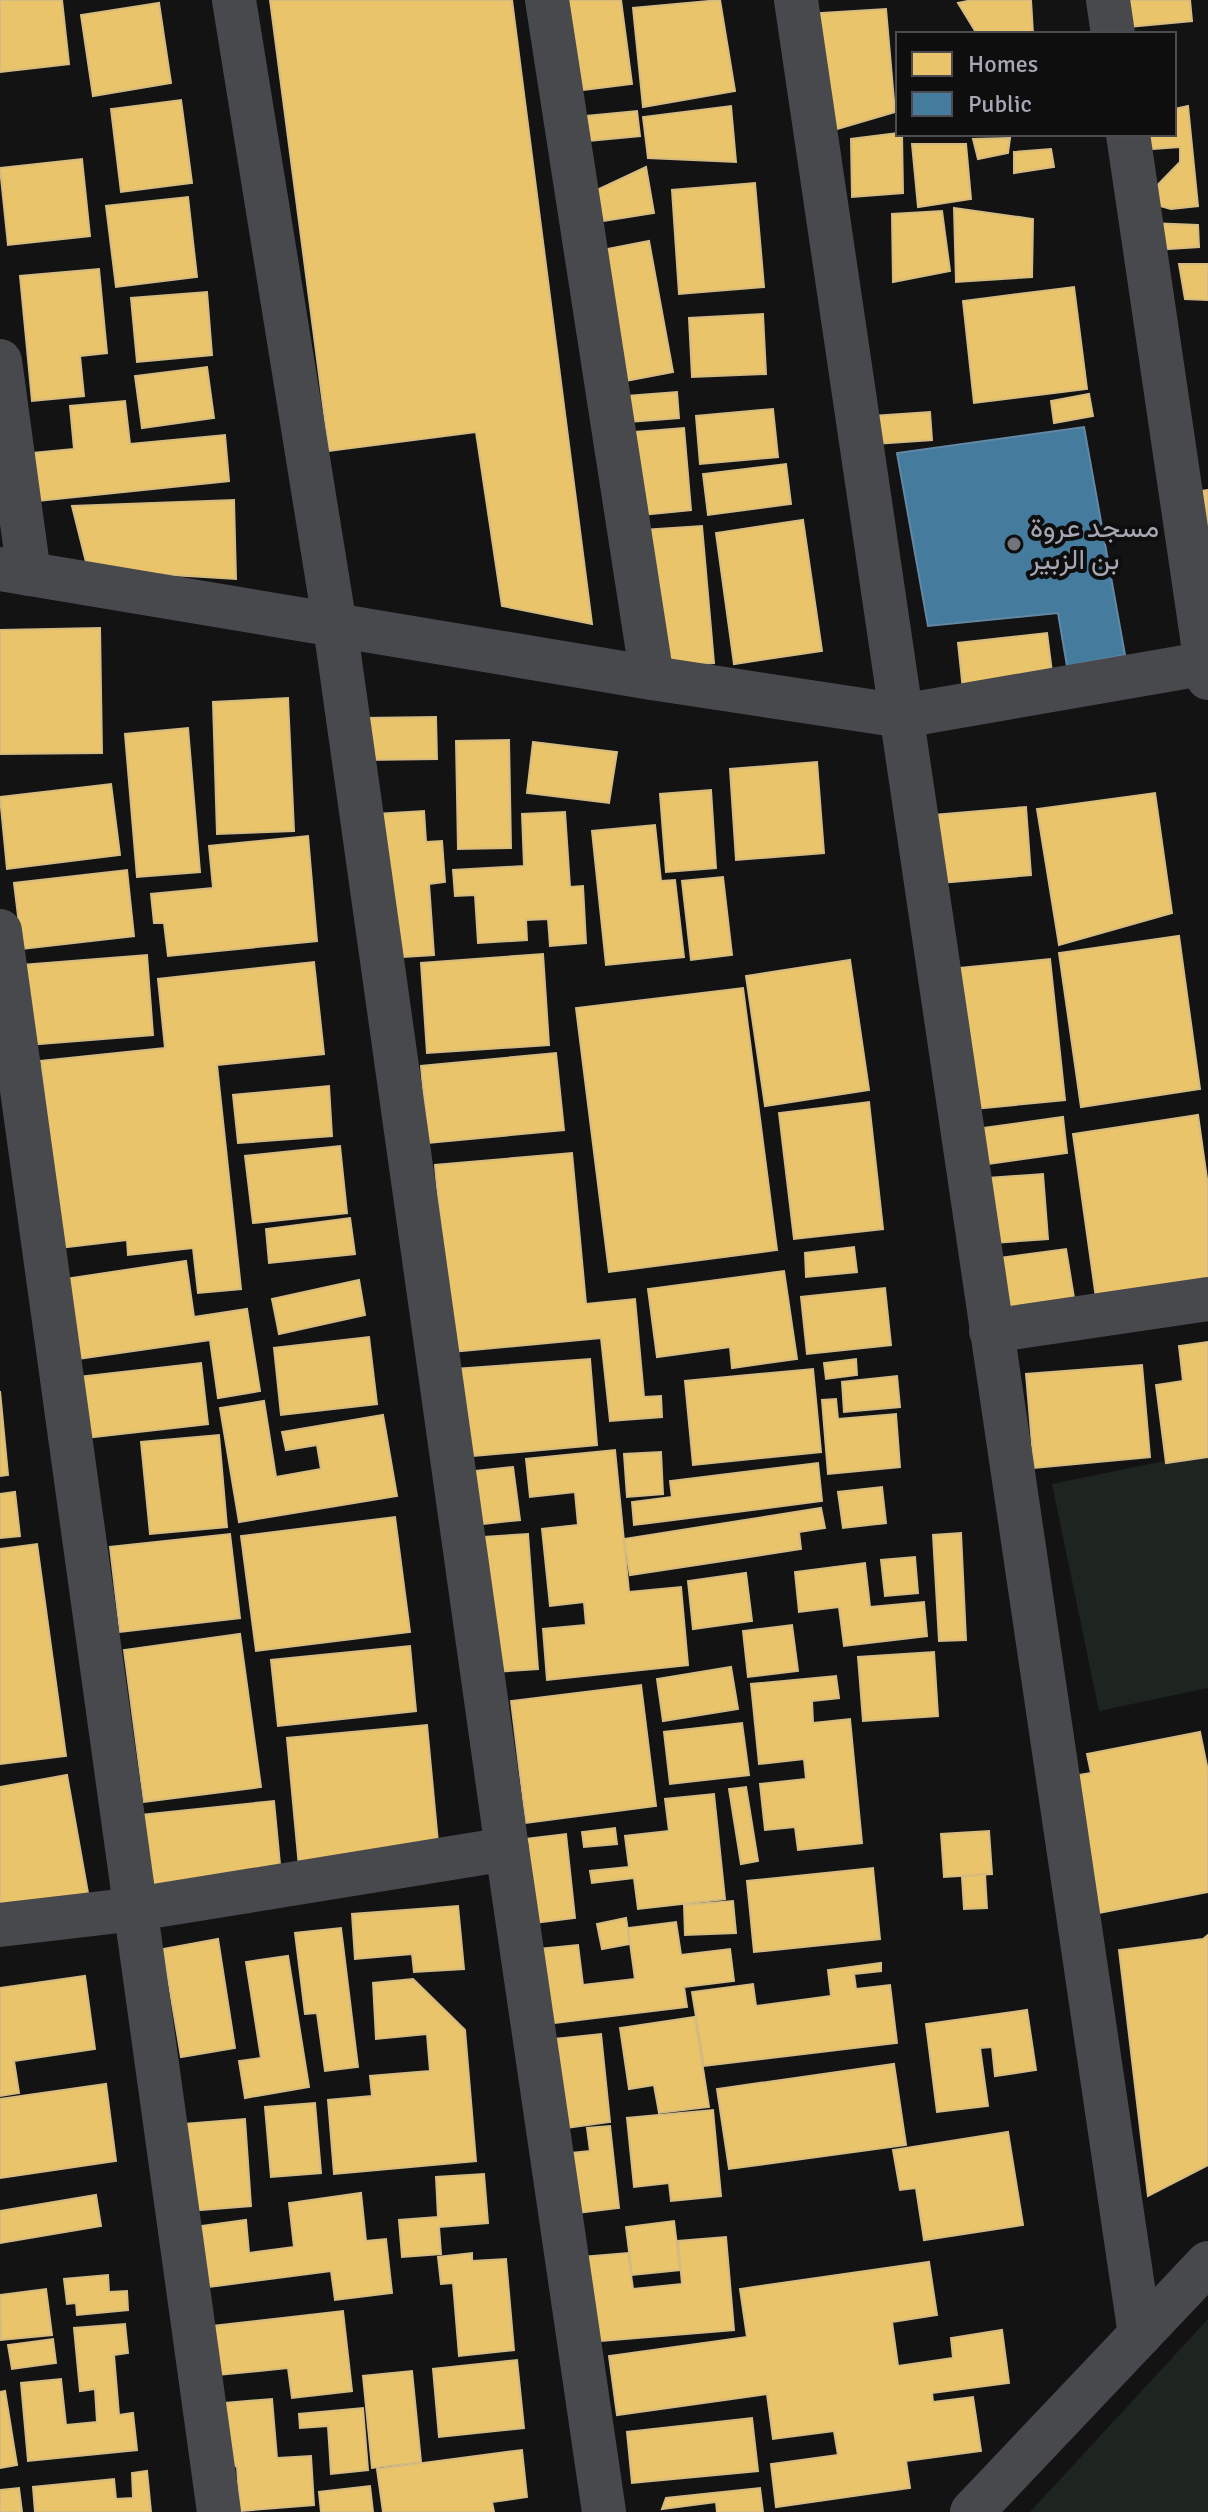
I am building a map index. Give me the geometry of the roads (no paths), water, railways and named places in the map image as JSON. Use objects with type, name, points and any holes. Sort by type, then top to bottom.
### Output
[{"type":"street","points":[[234,0],[335,626],[507,1849],[604,2512]]},
{"type":"street","points":[[547,0],[652,678]]},
{"type":"street","points":[[796,0],[1140,2335]]},
{"type":"street","points":[[1108,0],[1113,32]]},
{"type":"street","points":[[0,361],[14,571],[652,678],[902,716],[1207,668],[1128,136]]},
{"type":"street","points":[[0,931],[219,2512]]},
{"type":"street","points":[[991,1331],[1208,1299]]},
{"type":"street","points":[[0,1925],[136,1909],[507,1849]]},
{"type":"street","points":[[972,2512],[1208,2263]]},
{"type":"place","name":"مسجد عروة بن الزبير","points":[[1014,544]]}]
